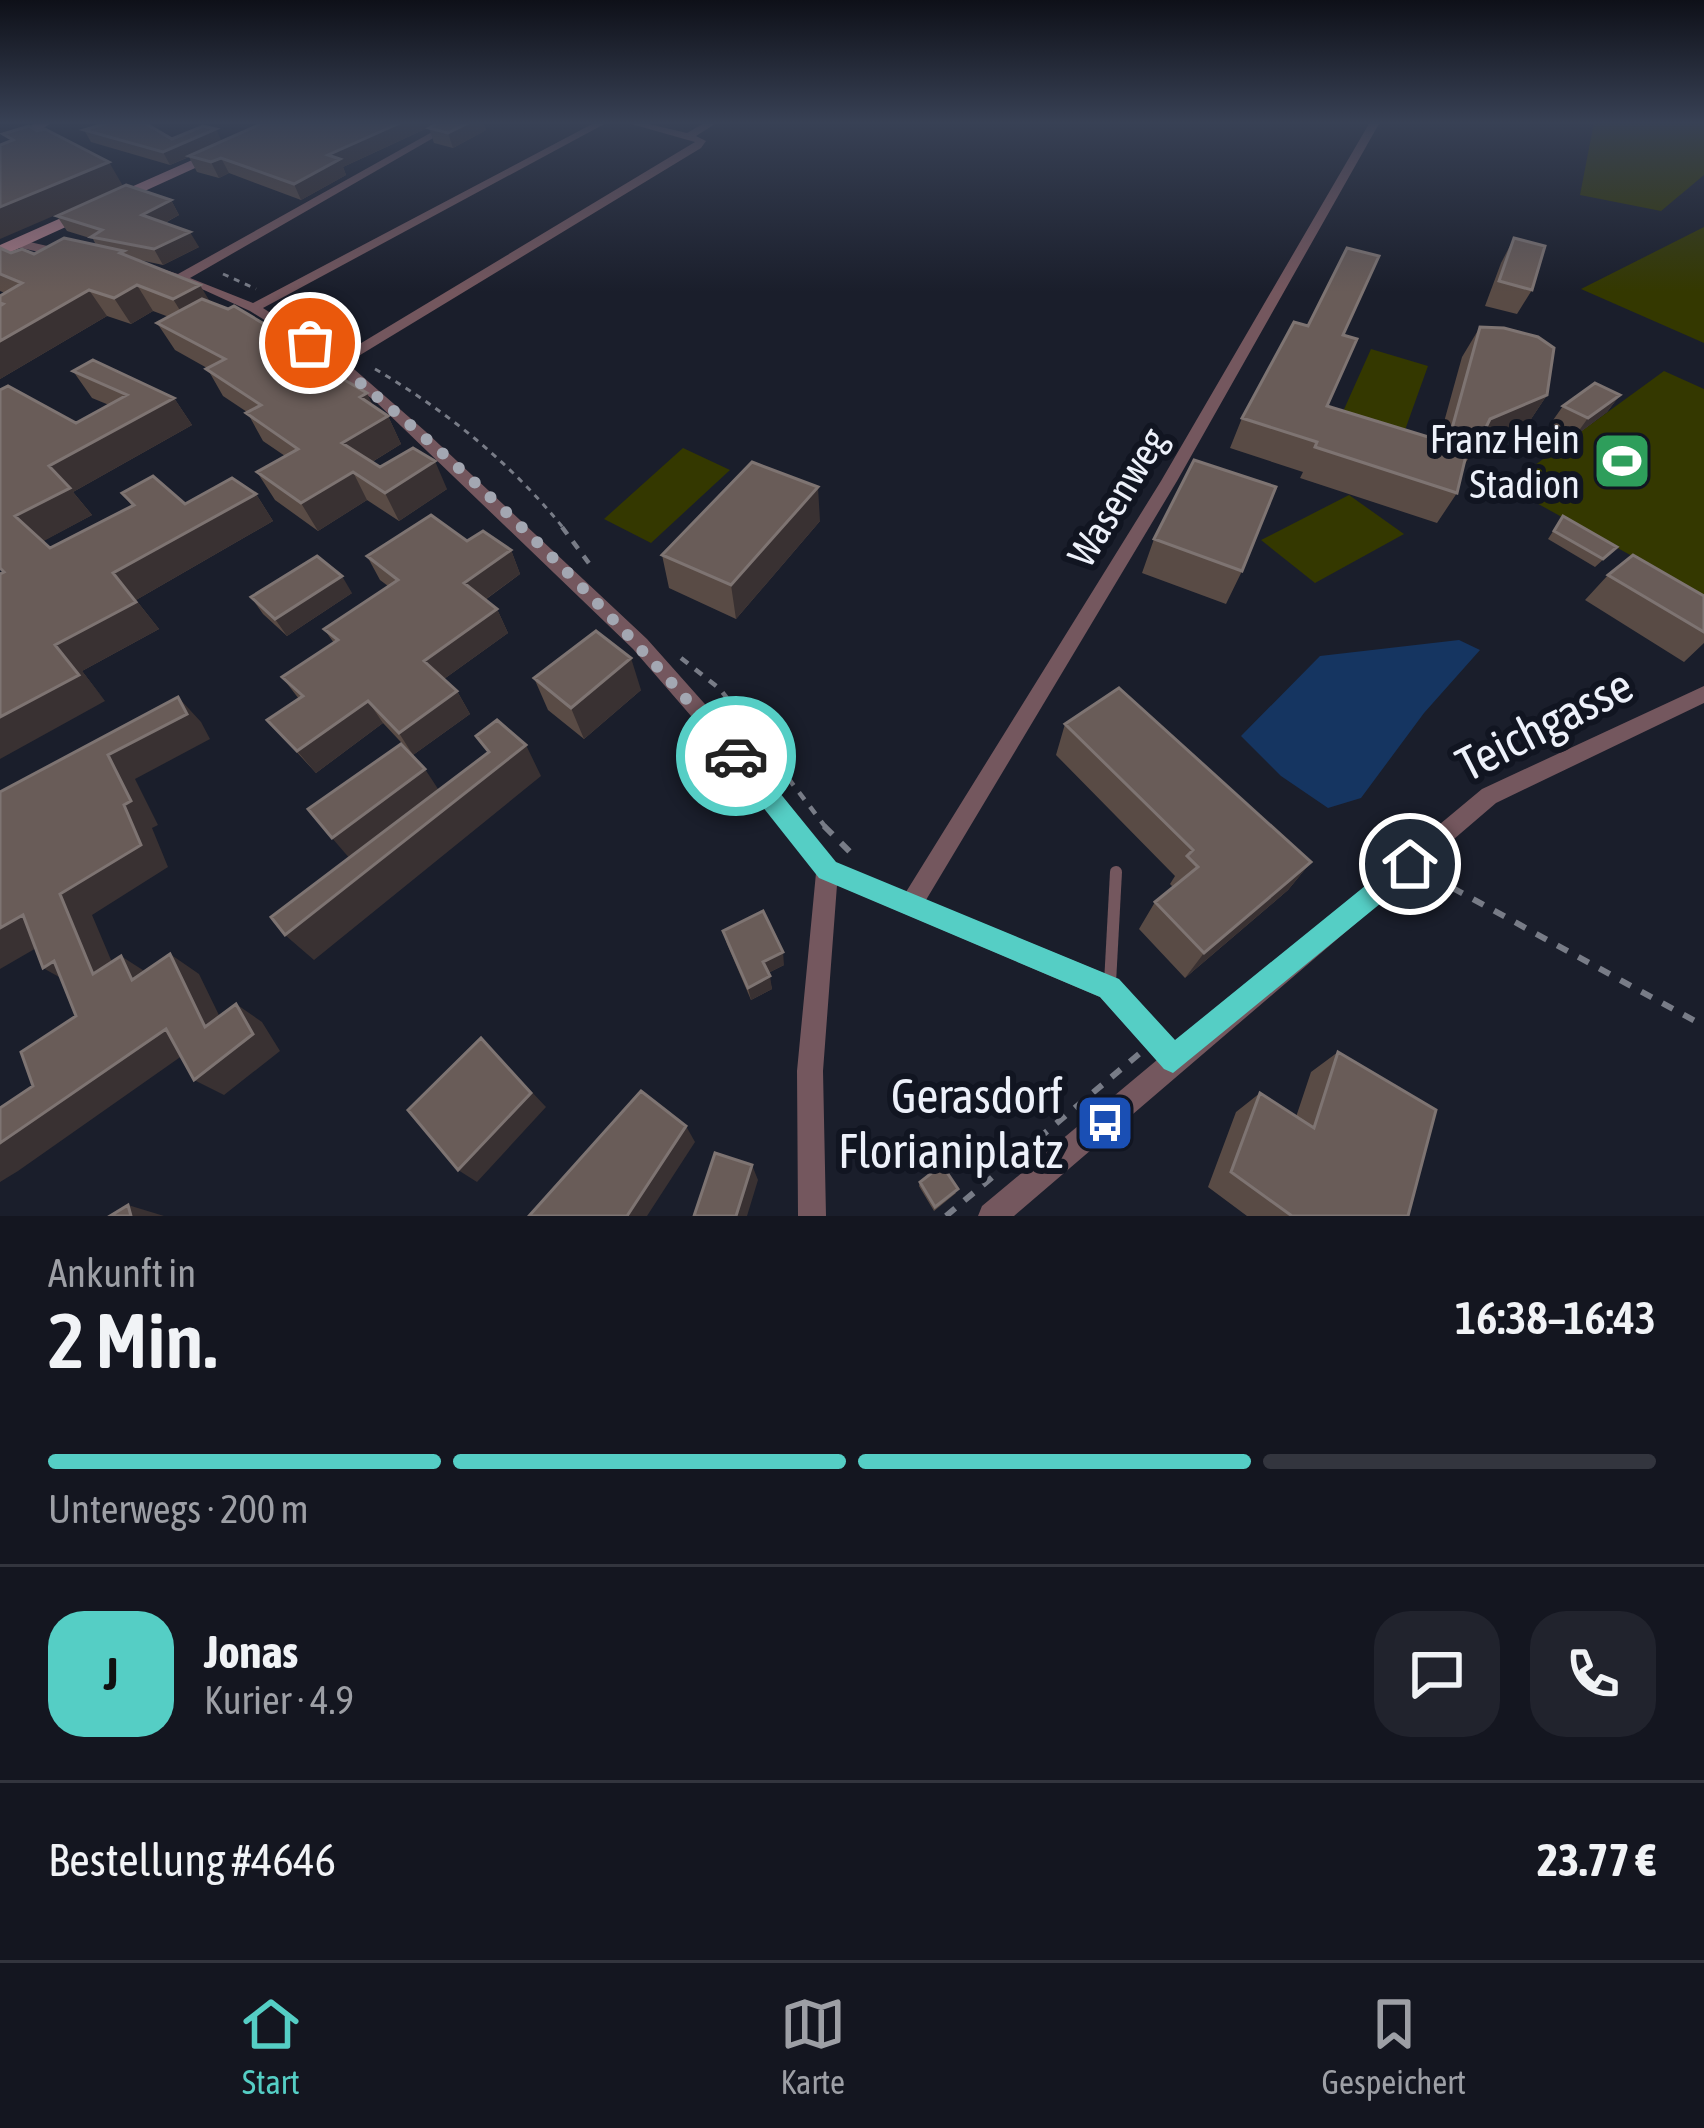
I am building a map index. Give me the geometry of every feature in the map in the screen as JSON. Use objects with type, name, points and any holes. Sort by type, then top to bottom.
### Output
[{"type":"main road","points":[[0,252],[164,179]]},
{"type":"street","points":[[182,277],[356,179]]},
{"type":"street","points":[[253,308],[496,179]]},
{"type":"street","points":[[336,364],[639,179]]},
{"type":"street","name":"Wasenweg","points":[[912,903],[1158,500],[1342,179]]},
{"type":"street","points":[[21,244],[86,255]]},
{"type":"street","points":[[143,268],[182,277],[253,308],[386,402],[639,643],[790,819],[827,870],[1109,988],[1164,1050]]},
{"type":"street","name":"Teichgasse","points":[[992,1216],[1106,1123],[1164,1050],[1410,864],[1489,796],[1704,694]]},
{"type":"street","points":[[812,1216],[810,1071],[827,870]]},
{"type":"lane","points":[[1109,988],[1116,872]]},
{"type":"path","points":[[1410,864],[1704,1027]]},
{"type":"path","points":[[946,1216],[1164,1050]]},
{"type":"green space","points":[[1583,179],[1700,179],[1661,211],[1580,195]]},
{"type":"green space","points":[[1704,227],[1704,343],[1581,289]]},
{"type":"green space","points":[[1371,349],[1428,366],[1396,455],[1333,434]]},
{"type":"green space","name":"Franz Hein Stadion","points":[[1664,371],[1704,389],[1704,596],[1506,486]]},
{"type":"green space","points":[[683,448],[730,470],[651,543],[604,519]]},
{"type":"green space","points":[[1349,495],[1404,534],[1315,583],[1261,540]]},
{"type":"water","points":[[1459,640],[1480,650],[1424,713],[1361,798],[1328,808],[1281,776],[1241,736],[1320,656]]},
{"type":"building","points":[[0,179],[68,179],[0,207]]},
{"type":"building","points":[[126,185],[171,200],[142,215],[190,232],[154,249],[91,237],[102,230],[57,216]]},
{"type":"building","points":[[64,238],[124,251],[120,253],[200,285],[173,299],[137,285],[114,298],[89,290],[0,341],[0,296],[22,283],[0,274],[0,248],[34,254]]},
{"type":"building","points":[[1514,238],[1545,246],[1532,290],[1499,281]]},
{"type":"building","points":[[1347,248],[1379,256],[1343,335],[1357,339],[1327,406],[1448,443],[1480,327],[1538,337],[1554,348],[1547,395],[1490,419],[1477,446],[1469,443],[1457,493],[1242,418],[1294,322],[1308,326]]},
{"type":"building","points":[[202,299],[228,309],[234,306],[345,372],[338,376],[367,393],[360,397],[388,416],[342,443],[380,467],[413,448],[435,461],[385,493],[353,472],[301,503],[257,472],[298,449],[246,413],[261,405],[206,369],[225,359],[157,323]]},
{"type":"building","points":[[93,360],[174,398],[49,466],[70,488],[15,516],[50,548],[134,505],[122,493],[153,476],[185,504],[232,478],[256,494],[113,573],[136,602],[55,645],[79,675],[0,717],[0,574],[4,572],[0,568],[0,390],[8,386],[76,423],[127,395],[73,371]]},
{"type":"building","points":[[1595,383],[1620,395],[1588,418],[1563,406]]},
{"type":"building","points":[[1194,460],[1276,487],[1242,571],[1154,539]]},
{"type":"building","points":[[752,462],[818,487],[731,585],[662,555]]},
{"type":"building","points":[[431,515],[467,541],[483,531],[511,550],[464,583],[497,609],[424,661],[457,691],[399,733],[368,701],[297,751],[267,720],[303,696],[282,677],[338,640],[324,629],[398,580],[367,556]]},
{"type":"building","points":[[1563,516],[1617,547],[1603,559],[1554,531]]},
{"type":"building","points":[[1633,555],[1704,596],[1704,632],[1608,575]]},
{"type":"building","points":[[317,556],[342,576],[275,619],[251,597]]},
{"type":"building","points":[[596,631],[631,658],[571,708],[534,678]]},
{"type":"building","points":[[1119,688],[1311,862],[1204,953],[1155,902],[1198,867],[1187,856],[1193,850],[1065,724]]},
{"type":"building","points":[[178,697],[187,714],[108,755],[131,801],[124,805],[141,845],[60,894],[93,974],[121,956],[132,980],[170,954],[205,1027],[236,1004],[253,1034],[194,1080],[166,1029],[0,1143],[0,1108],[33,1086],[21,1052],[76,1016],[54,961],[43,968],[23,915],[0,928],[0,792]]},
{"type":"building","points":[[497,720],[526,745],[285,935],[271,917],[489,752],[476,736]]},
{"type":"building","points":[[401,744],[425,769],[332,838],[308,809]]},
{"type":"building","points":[[763,911],[783,952],[763,962],[770,976],[748,988],[723,931]]},
{"type":"building","points":[[481,1038],[531,1093],[458,1170],[408,1110]]},
{"type":"building","points":[[1338,1052],[1436,1110],[1408,1216],[1292,1216],[1231,1172],[1260,1093],[1314,1128]]},
{"type":"building","points":[[641,1091],[686,1126],[627,1216],[529,1216]]},
{"type":"building","points":[[715,1153],[752,1165],[736,1216],[694,1216]]},
{"type":"building","points":[[942,1165],[958,1189],[935,1207],[920,1182]]},
{"type":"building","points":[[128,1205],[131,1216],[110,1216]]},
{"type":"way so far","points":[[310,343],[386,402],[639,643],[736,756]]},
{"type":"place","name":"Franz Hein Stadion","points":[[1622,461]]},
{"type":"place","name":"Gerasdorf Florianiplatz","points":[[1105,1123]]},
{"type":"route","points":[[736,756],[827,870],[1109,988],[1173,1059],[1410,864]]}]
